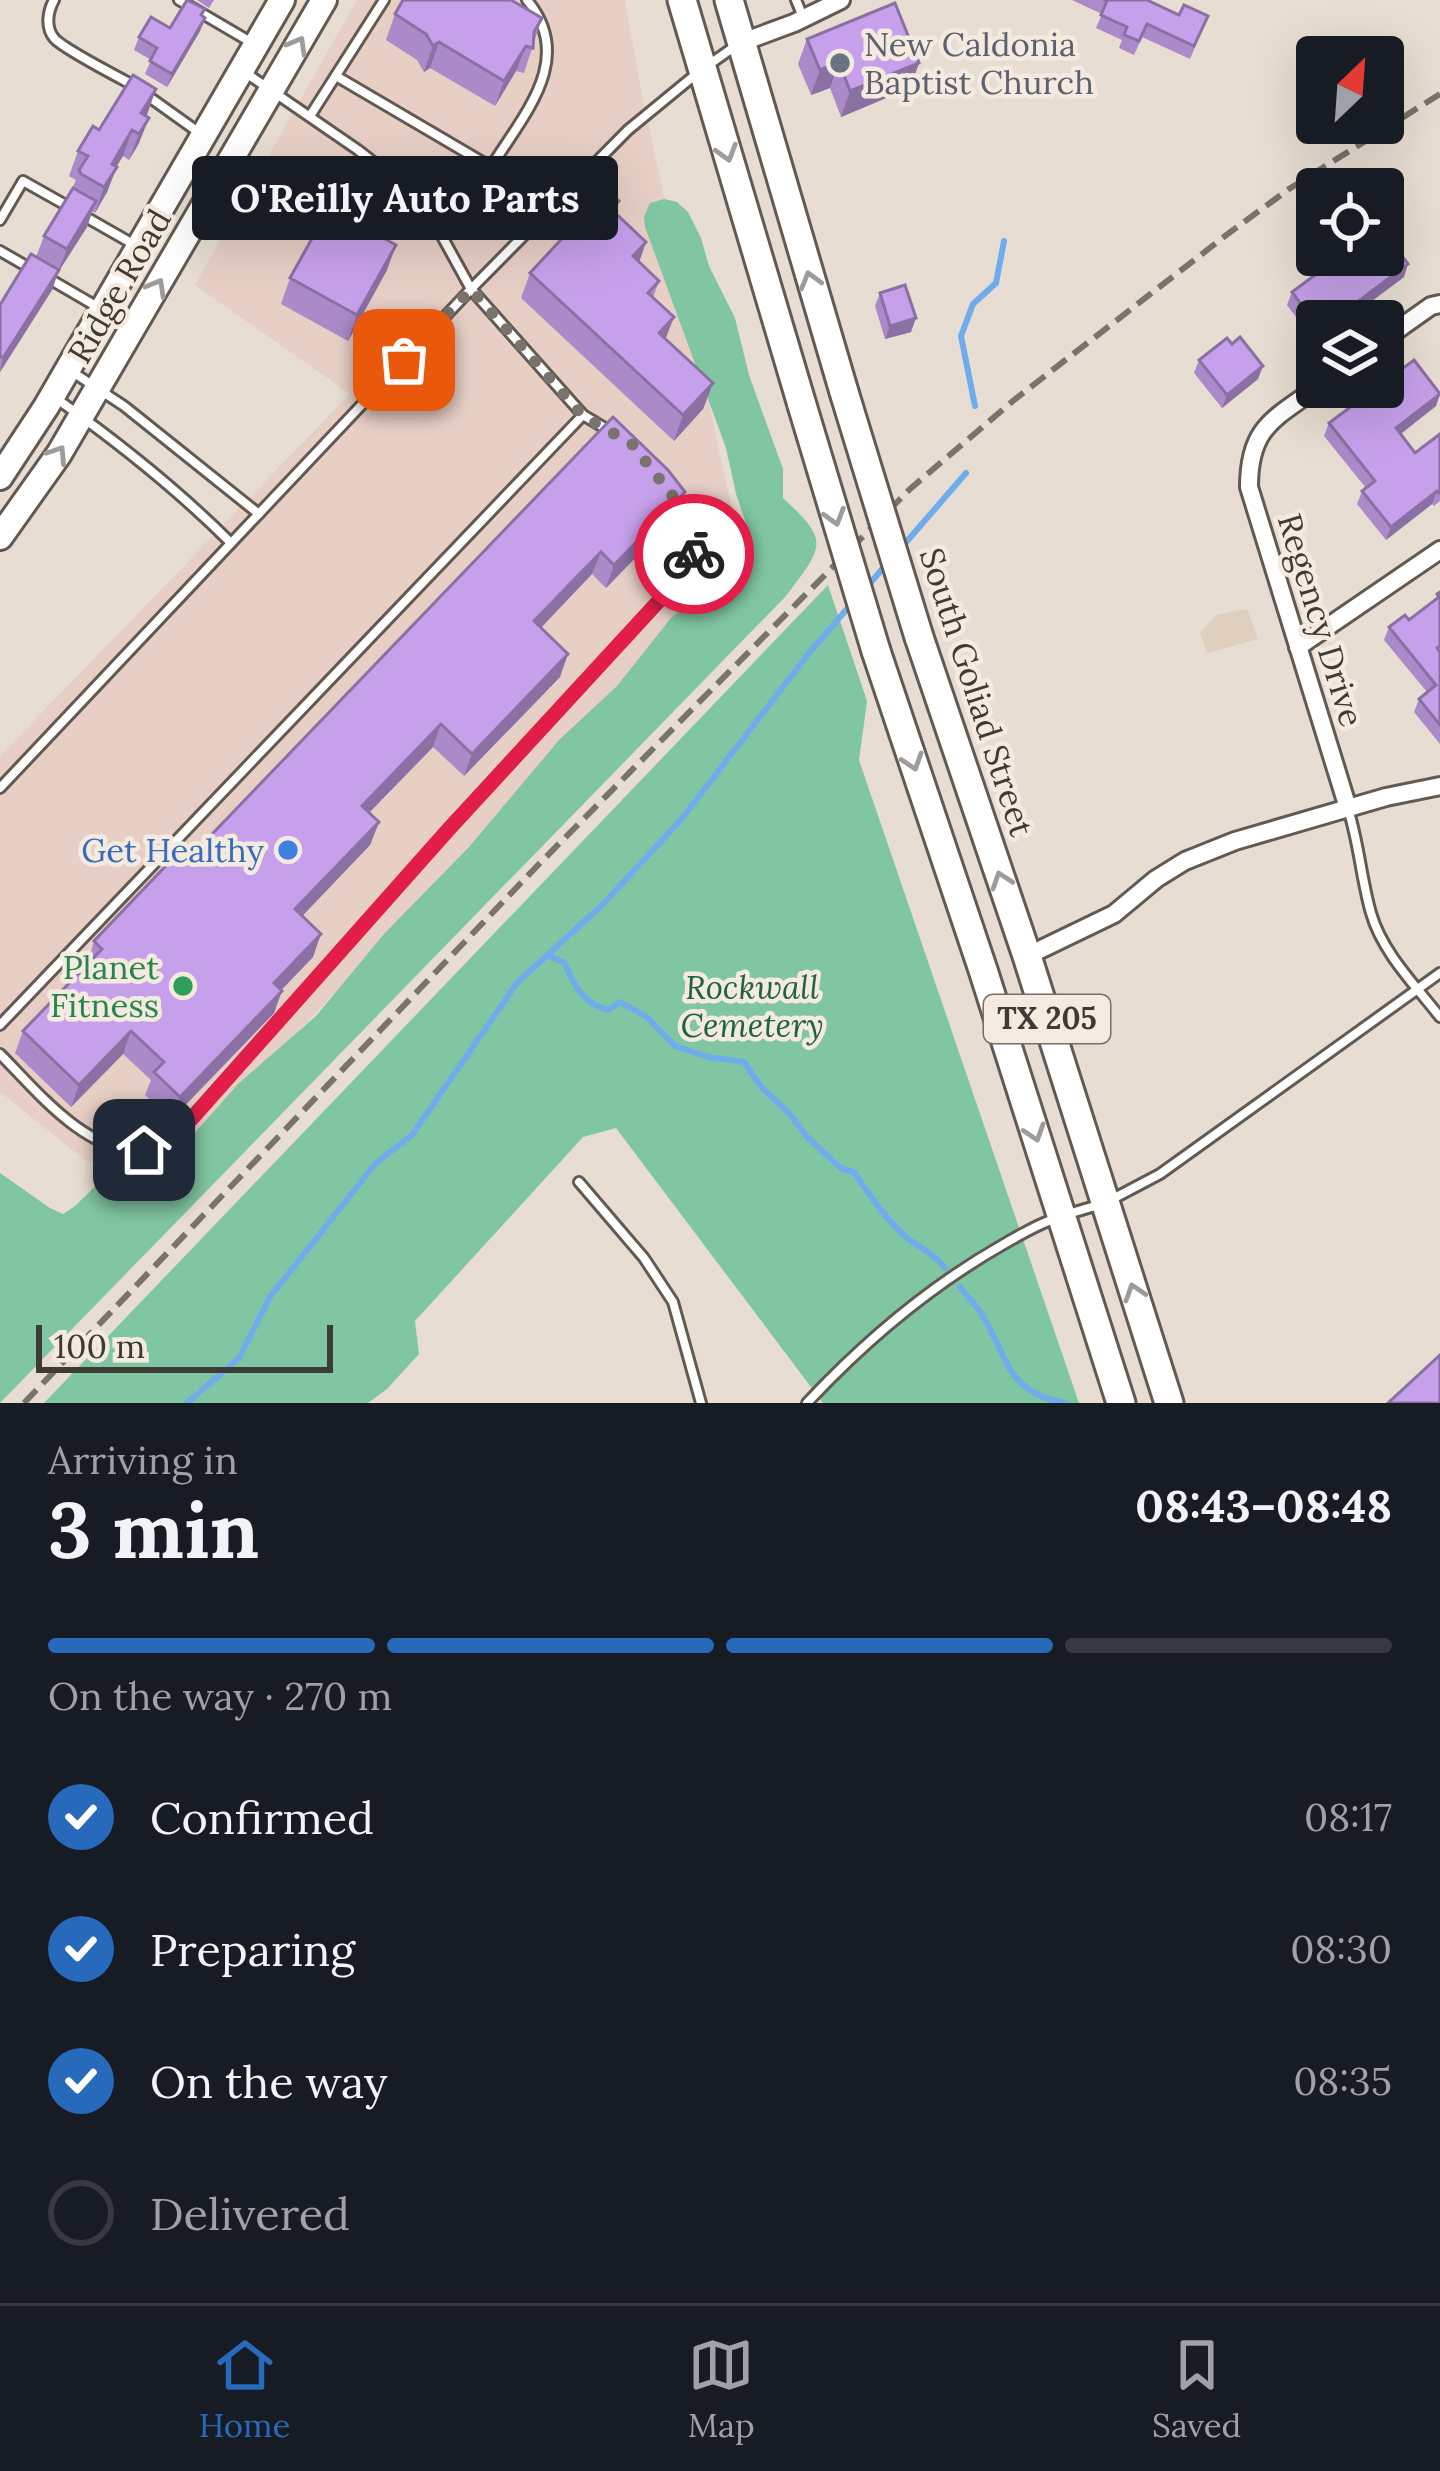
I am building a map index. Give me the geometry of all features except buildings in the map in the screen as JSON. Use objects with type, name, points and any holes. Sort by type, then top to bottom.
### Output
[{"type":"main road","name":"Ridge Road","points":[[0,477],[282,0]]},
{"type":"main road","name":"Ridge Road","points":[[0,537],[59,454],[324,0]]},
{"type":"main road","name":"TX 205","points":[[682,0],[876,651],[1121,1403]]},
{"type":"main road","name":"South Goliad Street","points":[[729,0],[919,637],[1027,956],[1169,1403]]},
{"type":"street","points":[[740,43],[841,0]]},
{"type":"street","points":[[1404,325],[1431,305],[1440,304]]},
{"type":"street","name":"Regency Drive","points":[[1296,403],[1258,437],[1249,459],[1249,487],[1348,808]]},
{"type":"street","points":[[1298,647],[1440,550]]},
{"type":"street","points":[[1027,956],[1114,914],[1185,861],[1235,841],[1440,786]]},
{"type":"lane","points":[[54,0],[48,22],[54,39],[132,85],[202,135]]},
{"type":"lane","points":[[179,0],[256,44]]},
{"type":"lane","points":[[310,116],[384,0]]},
{"type":"lane","points":[[491,167],[546,70],[547,32],[527,0]]},
{"type":"lane","points":[[796,0],[804,19]]},
{"type":"lane","points":[[0,788],[471,289],[628,130],[740,43]]},
{"type":"lane","points":[[241,69],[422,200],[471,289],[583,416],[616,435]]},
{"type":"lane","points":[[336,76],[491,167],[547,212]]},
{"type":"lane","points":[[0,220],[23,181],[138,247]]},
{"type":"lane","points":[[0,251],[102,310]]},
{"type":"lane","points":[[68,369],[139,418],[259,514]]},
{"type":"lane","points":[[52,396],[162,478],[231,543]]},
{"type":"lane","points":[[0,1024],[583,416]]},
{"type":"lane","points":[[0,1054],[60,1116],[108,1145],[144,1150],[171,1142],[691,566],[700,531],[673,496]]},
{"type":"lane","points":[[1348,808],[1380,938],[1440,1017]]},
{"type":"lane","points":[[807,1403],[853,1354],[975,1261],[1043,1222],[1105,1203],[1160,1174],[1440,973]]},
{"type":"lane","points":[[579,1182],[644,1258],[674,1302],[700,1403]]},
{"type":"shaded area","points":[[357,0],[625,0],[743,560],[165,1173],[86,1161],[0,1092],[0,756],[350,394],[195,285]]},
{"type":"shaded area","points":[[1247,609],[1258,639],[1207,653],[1200,633],[1216,615]]},
{"type":"green space","points":[[664,199],[688,212],[735,318],[749,375],[783,469],[783,498],[815,535],[808,566],[786,596],[0,1403],[0,1173],[63,1214],[120,1168],[177,1153],[238,1084],[316,1016],[559,740],[617,686],[671,618],[695,598],[740,538],[746,523],[726,448],[645,227],[650,203]]},
{"type":"green space","name":"Rockwall Cemetery","points":[[828,585],[867,701],[859,760],[1079,1403],[823,1403],[616,1128],[583,1137],[415,1321],[419,1354],[368,1403],[44,1403]]},
{"type":"waterway","points":[[975,406],[961,336],[973,304],[996,283],[1004,241]]},
{"type":"waterway","points":[[902,547],[966,473]]},
{"type":"waterway","points":[[866,588],[889,561]]},
{"type":"waterway","points":[[187,1403],[239,1358],[270,1297],[375,1164],[412,1135],[517,983],[602,905],[680,821],[853,602]]},
{"type":"waterway","points":[[548,956],[564,962],[576,986],[592,1003],[608,1010],[620,1002],[647,1017],[675,1046],[744,1062],[808,1138],[842,1169],[854,1172],[898,1229],[945,1268]]},
{"type":"waterway","points":[[960,1287],[979,1310],[1018,1380],[1045,1398],[1066,1403]]},
{"type":"railway","points":[[24,1403],[540,863],[910,489],[1014,400],[1229,233],[1289,189],[1440,94]]},
{"type":"way so far","points":[[404,360],[471,289],[583,416],[632,444],[700,531],[694,554]]},
{"type":"place","name":"New Caldonia Baptist Church","points":[[840,63]]},
{"type":"place","name":"O'Reilly Auto Parts","points":[[404,360]]},
{"type":"place","name":"Get Healthy","points":[[288,850]]},
{"type":"place","name":"Planet Fitness","points":[[183,986]]},
{"type":"route","points":[[144,1150],[171,1142],[691,566],[694,554]]}]
